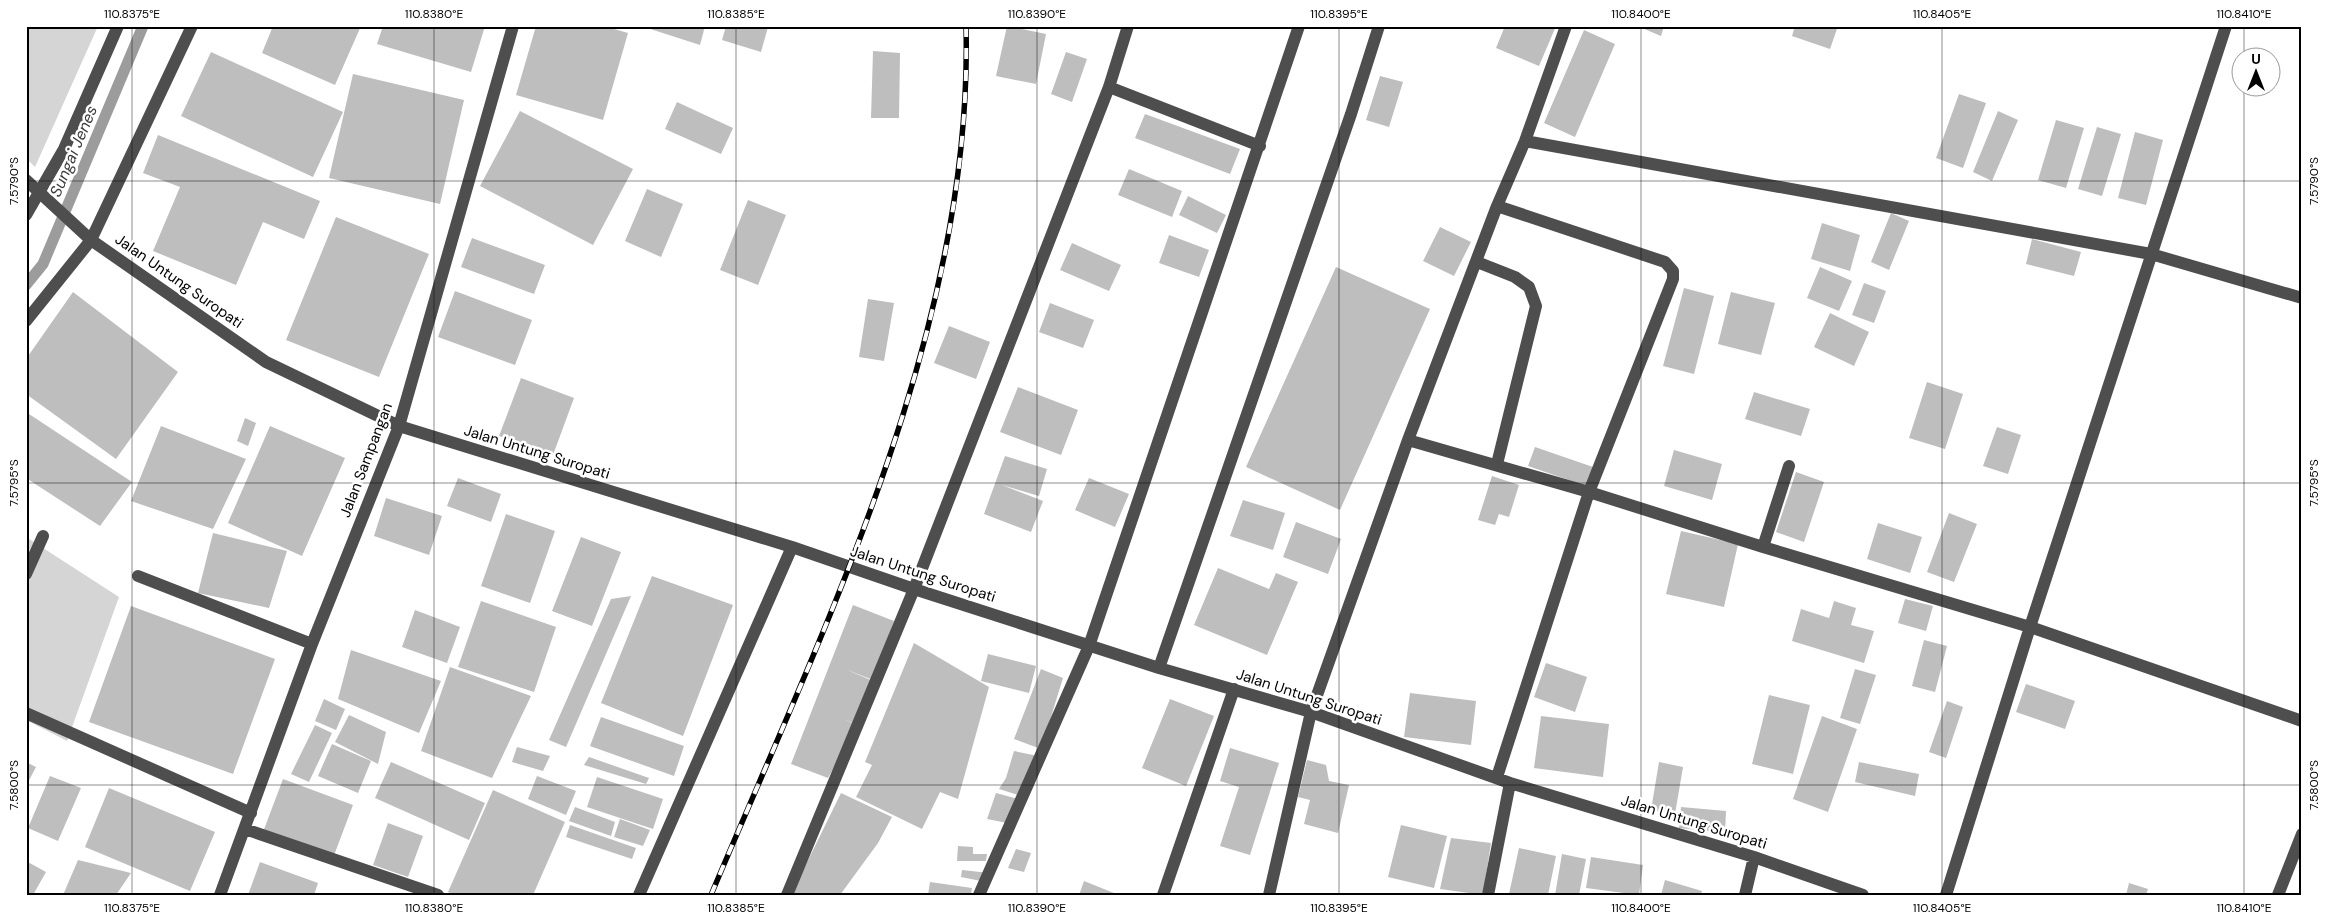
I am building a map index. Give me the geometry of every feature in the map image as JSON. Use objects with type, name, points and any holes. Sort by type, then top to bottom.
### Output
[{"type":"street","points":[[26,215],[43,196],[118,26]]},
{"type":"street","points":[[26,321],[89,238],[192,26]]},
{"type":"street","name":"Jalan Sampangan","points":[[220,895],[312,644],[398,426],[513,26]]},
{"type":"street","points":[[788,895],[914,589],[1109,87],[1128,26]]},
{"type":"street","points":[[979,895],[1089,646],[1260,146],[1299,26]]},
{"type":"street","points":[[1159,668],[1351,114],[1379,26]]},
{"type":"street","points":[[1269,895],[1311,712],[1408,440],[1477,262],[1496,206],[1525,141],[1566,26]]},
{"type":"street","points":[[1946,895],[2150,254],[2226,26]]},
{"type":"street","points":[[1109,87],[1260,146]]},
{"type":"street","points":[[1525,141],[2150,254],[2302,298]]},
{"type":"street","name":"Jalan Untung Suropati","points":[[26,180],[89,238],[266,362],[398,426],[792,546],[914,589],[1159,668],[1311,712],[1510,783],[1754,857],[1864,895]]},
{"type":"street","points":[[1496,206],[1665,262],[1673,271],[1673,279],[1590,492],[1497,777]]},
{"type":"street","points":[[1477,262],[1515,277],[1528,287],[1536,306],[1497,464]]},
{"type":"street","points":[[1408,440],[1497,464],[1763,547],[2030,627],[2302,721]]},
{"type":"street","points":[[1763,547],[1788,466]]},
{"type":"street","points":[[26,574],[43,536]]},
{"type":"street","points":[[639,895],[792,546]]},
{"type":"street","points":[[138,576],[312,644]]},
{"type":"street","points":[[1163,895],[1234,689]]},
{"type":"street","points":[[26,713],[251,812]]},
{"type":"street","points":[[1488,895],[1510,783]]},
{"type":"street","points":[[245,830],[438,895]]},
{"type":"street","points":[[2278,895],[2302,834]]},
{"type":"street","points":[[1745,895],[1754,857]]},
{"type":"shaded area","points":[[26,26],[98,26],[35,167],[26,158]]},
{"type":"shaded area","points":[[26,537],[119,597],[67,741],[26,720]]},
{"type":"building","points":[[273,26],[361,26],[335,85],[262,53]]},
{"type":"building","points":[[383,26],[485,26],[471,72],[377,44]]},
{"type":"building","points":[[536,26],[604,26],[628,33],[603,120],[516,95]]},
{"type":"building","points":[[641,26],[705,26],[700,45]]},
{"type":"building","points":[[726,26],[768,27],[761,52],[722,40]]},
{"type":"building","points":[[1007,26],[1046,34],[1036,84],[996,76]]},
{"type":"building","points":[[1505,26],[1556,26],[1539,66],[1496,48]]},
{"type":"building","points":[[1637,26],[1664,26],[1661,36]]},
{"type":"building","points":[[1795,26],[1838,26],[1830,49],[1792,36]]},
{"type":"building","points":[[1584,30],[1615,44],[1575,137],[1544,123]]},
{"type":"building","points":[[873,51],[900,53],[899,118],[871,118]]},
{"type":"building","points":[[211,52],[343,112],[313,177],[181,116]]},
{"type":"building","points":[[1066,52],[1087,59],[1072,102],[1051,94]]},
{"type":"building","points":[[353,74],[464,100],[440,204],[329,178]]},
{"type":"building","points":[[1380,76],[1403,82],[1389,127],[1366,120]]},
{"type":"building","points":[[1959,94],[1986,103],[1963,168],[1936,158]]},
{"type":"building","points":[[677,102],[733,128],[721,154],[665,129]]},
{"type":"building","points":[[520,111],[633,169],[593,245],[480,186]]},
{"type":"building","points":[[1998,111],[2018,120],[1992,181],[1973,172]]},
{"type":"building","points":[[1145,114],[1240,149],[1230,174],[1135,138]]},
{"type":"building","points":[[2056,120],[2084,128],[2066,188],[2038,180]]},
{"type":"building","points":[[2097,127],[2121,134],[2102,196],[2078,189]]},
{"type":"building","points":[[2135,132],[2163,140],[2146,205],[2118,198]]},
{"type":"building","points":[[158,135],[320,201],[304,239],[263,222],[236,285],[153,251],[180,187],[143,173]]},
{"type":"building","points":[[1129,169],[1182,191],[1172,217],[1118,195]]},
{"type":"building","points":[[647,189],[683,204],[661,257],[625,241]]},
{"type":"building","points":[[1188,196],[1226,215],[1217,233],[1179,215]]},
{"type":"building","points":[[748,200],[786,215],[758,285],[720,270]]},
{"type":"building","points":[[1891,213],[1909,221],[1889,270],[1871,262]]},
{"type":"building","points":[[336,217],[429,254],[379,377],[286,340]]},
{"type":"building","points":[[1822,223],[1860,235],[1850,271],[1811,259]]},
{"type":"building","points":[[1440,227],[1471,242],[1454,276],[1423,261]]},
{"type":"building","points":[[1169,235],[1209,250],[1199,277],[1159,263]]},
{"type":"building","points":[[472,238],[545,265],[534,294],[461,267]]},
{"type":"building","points":[[2032,239],[2081,252],[2074,276],[2026,264]]},
{"type":"building","points":[[1072,243],[1121,265],[1109,291],[1060,270]]},
{"type":"building","points":[[1336,267],[1430,309],[1340,510],[1246,467]]},
{"type":"building","points":[[1820,267],[1852,281],[1839,311],[1807,298]]},
{"type":"building","points":[[1864,283],[1886,291],[1874,323],[1852,315]]},
{"type":"building","points":[[1684,288],[1714,296],[1694,374],[1663,366]]},
{"type":"building","points":[[455,291],[532,320],[515,365],[438,337]]},
{"type":"building","points":[[73,292],[178,372],[116,459],[26,394],[26,359]]},
{"type":"building","points":[[1731,292],[1775,303],[1761,355],[1718,344]]},
{"type":"building","points":[[868,299],[894,303],[884,361],[859,357]]},
{"type":"building","points":[[1050,303],[1094,320],[1083,348],[1039,332]]},
{"type":"building","points":[[1830,313],[1869,332],[1854,366],[1814,347]]},
{"type":"building","points":[[949,326],[990,342],[976,379],[934,363]]},
{"type":"building","points":[[521,378],[574,398],[553,455],[499,436]]},
{"type":"building","points":[[1927,382],[1963,394],[1945,449],[1909,438]]},
{"type":"building","points":[[1018,387],[1078,410],[1061,455],[1000,432]]},
{"type":"building","points":[[1754,392],[1810,409],[1801,436],[1745,419]]},
{"type":"building","points":[[26,412],[132,482],[100,526],[26,478]]},
{"type":"building","points":[[245,418],[256,423],[248,446],[237,441]]},
{"type":"building","points":[[161,426],[246,459],[213,529],[131,501]]},
{"type":"building","points":[[270,426],[345,458],[302,556],[228,523]]},
{"type":"building","points":[[1997,427],[2021,435],[2008,474],[1983,466]]},
{"type":"building","points":[[1535,447],[1593,467],[1586,486],[1528,466]]},
{"type":"building","points":[[1674,450],[1722,464],[1712,500],[1664,486]]},
{"type":"building","points":[[1005,456],[1047,469],[1039,496],[1002,485],[1043,501],[1031,532],[984,514]]},
{"type":"building","points":[[1796,472],[1824,482],[1804,542],[1776,532]]},
{"type":"building","points":[[1492,476],[1519,485],[1509,517],[1499,514],[1495,525],[1478,520]]},
{"type":"building","points":[[458,478],[501,494],[491,522],[447,506]]},
{"type":"building","points":[[1089,478],[1129,494],[1115,527],[1075,510]]},
{"type":"building","points":[[386,498],[442,516],[429,555],[374,536]]},
{"type":"building","points":[[1243,500],[1285,513],[1273,550],[1230,536]]},
{"type":"building","points":[[1949,513],[1977,524],[1954,582],[1927,572]]},
{"type":"building","points":[[506,514],[555,531],[530,603],[481,586]]},
{"type":"building","points":[[1296,522],[1341,539],[1328,574],[1283,557]]},
{"type":"building","points":[[1878,523],[1922,537],[1910,573],[1867,559]]},
{"type":"building","points":[[1681,531],[1738,544],[1724,607],[1666,594]]},
{"type":"building","points":[[213,533],[287,551],[269,608],[198,593]]},
{"type":"building","points":[[581,537],[621,552],[592,626],[552,611]]},
{"type":"building","points":[[1218,568],[1269,589],[1276,573],[1298,582],[1267,655],[1194,625]]},
{"type":"building","points":[[652,576],[733,605],[683,736],[601,703]]},
{"type":"building","points":[[631,596],[566,747],[549,740],[611,599]]},
{"type":"building","points":[[1905,599],[1933,606],[1926,631],[1898,623]]},
{"type":"building","points":[[481,601],[556,627],[534,692],[458,667]]},
{"type":"building","points":[[1834,601],[1856,608],[1851,625],[1874,631],[1864,663],[1792,641],[1801,609],[1829,618]]},
{"type":"building","points":[[853,605],[894,621],[873,680],[845,669],[873,681],[855,724],[844,719],[856,725],[828,778],[791,764]]},
{"type":"building","points":[[131,606],[275,659],[233,774],[89,722]]},
{"type":"building","points":[[415,610],[460,627],[447,663],[402,647]]},
{"type":"building","points":[[1924,640],[1947,646],[1935,692],[1912,686]]},
{"type":"building","points":[[914,643],[989,687],[958,799],[940,792],[922,829],[856,797],[872,765],[865,762]]},
{"type":"building","points":[[351,650],[441,681],[419,733],[338,699]]},
{"type":"building","points":[[988,654],[1036,666],[1029,693],[981,681]]},
{"type":"building","points":[[1546,663],[1587,677],[1575,712],[1534,697]]},
{"type":"building","points":[[450,667],[531,696],[492,778],[421,751]]},
{"type":"building","points":[[1041,669],[1063,678],[1041,749],[1014,739]]},
{"type":"building","points":[[1855,669],[1876,675],[1860,724],[1840,718]]},
{"type":"building","points":[[2026,684],[2075,701],[2065,729],[2016,712]]},
{"type":"building","points":[[1410,693],[1476,701],[1471,745],[1404,737]]},
{"type":"building","points":[[1769,695],[1810,705],[1793,774],[1752,764]]},
{"type":"building","points":[[324,699],[345,709],[336,730],[315,721]]},
{"type":"building","points":[[1170,699],[1214,716],[1186,786],[1142,768]]},
{"type":"building","points":[[1947,701],[1963,707],[1946,758],[1929,752]]},
{"type":"building","points":[[349,715],[386,732],[378,764],[335,742]]},
{"type":"building","points":[[1541,716],[1609,724],[1603,777],[1534,768]]},
{"type":"building","points":[[1822,716],[1857,729],[1828,812],[1793,799]]},
{"type":"building","points":[[601,717],[684,746],[674,776],[590,746]]},
{"type":"building","points":[[315,725],[332,733],[309,782],[291,774]]},
{"type":"building","points":[[332,744],[371,761],[358,793],[318,776]]},
{"type":"building","points":[[517,747],[550,756],[543,771],[512,762]]},
{"type":"building","points":[[1230,748],[1279,763],[1250,855],[1220,846],[1239,787],[1220,781]]},
{"type":"building","points":[[1014,751],[1038,756],[1021,796],[999,789],[1006,778]]},
{"type":"building","points":[[589,757],[649,778],[646,784],[584,765]]},
{"type":"building","points":[[1307,760],[1326,765],[1329,781],[1349,785],[1338,833],[1304,824],[1310,800],[1298,797]]},
{"type":"building","points":[[26,762],[36,767],[26,786]]},
{"type":"building","points":[[391,762],[485,803],[469,840],[375,798]]},
{"type":"building","points":[[1659,762],[1683,767],[1675,814],[1651,810]]},
{"type":"building","points":[[1859,762],[1919,774],[1915,796],[1855,782]]},
{"type":"building","points":[[50,776],[81,788],[58,841],[28,828]]},
{"type":"building","points":[[537,776],[576,791],[566,815],[528,799]]},
{"type":"building","points":[[597,777],[663,799],[653,829],[587,807]]},
{"type":"building","points":[[283,779],[353,805],[333,858],[263,832]]},
{"type":"building","points":[[109,788],[215,832],[190,891],[85,847]]},
{"type":"building","points":[[493,790],[565,822],[533,895],[454,895],[448,892]]},
{"type":"building","points":[[841,793],[892,817],[878,843],[840,895],[791,895]]},
{"type":"building","points":[[996,793],[1018,799],[1007,823],[987,819]]},
{"type":"building","points":[[575,807],[615,822],[611,836],[569,821]]},
{"type":"building","points":[[1681,807],[1726,811],[1725,833],[1679,828]]},
{"type":"building","points":[[620,819],[650,830],[643,846],[614,837]]},
{"type":"building","points":[[388,823],[423,836],[408,877],[373,865]]},
{"type":"building","points":[[570,825],[636,848],[632,859],[566,837]]},
{"type":"building","points":[[1401,825],[1447,836],[1434,888],[1388,877]]},
{"type":"building","points":[[1451,838],[1491,843],[1483,895],[1440,889]]},
{"type":"building","points":[[958,846],[973,847],[973,854],[987,854],[986,861],[957,861]]},
{"type":"building","points":[[1519,848],[1556,856],[1548,895],[1509,894]]},
{"type":"building","points":[[1016,849],[1031,853],[1024,872],[1008,868]]},
{"type":"building","points":[[1562,854],[1586,859],[1579,895],[1555,895]]},
{"type":"building","points":[[1591,857],[1643,865],[1639,895],[1586,888]]},
{"type":"building","points":[[78,860],[131,873],[116,895],[63,895]]},
{"type":"building","points":[[26,861],[46,872],[33,895],[26,895]]},
{"type":"building","points":[[260,862],[318,883],[314,895],[248,895]]},
{"type":"building","points":[[962,870],[986,872],[981,881],[961,877]]},
{"type":"building","points":[[1665,880],[1702,891],[1701,895],[1661,895]]},
{"type":"building","points":[[1084,881],[1119,895],[1079,895]]},
{"type":"building","points":[[930,882],[972,888],[971,895],[928,895]]},
{"type":"building","points":[[2129,883],[2148,889],[2146,895],[2126,895]]},
{"type":"waterway","name":"Sungai Jenes","points":[[26,285],[43,264],[143,26]]},
{"type":"railway","points":[[711,895],[844,580],[884,471],[919,361],[946,250],[962,138],[966,26]]}]
